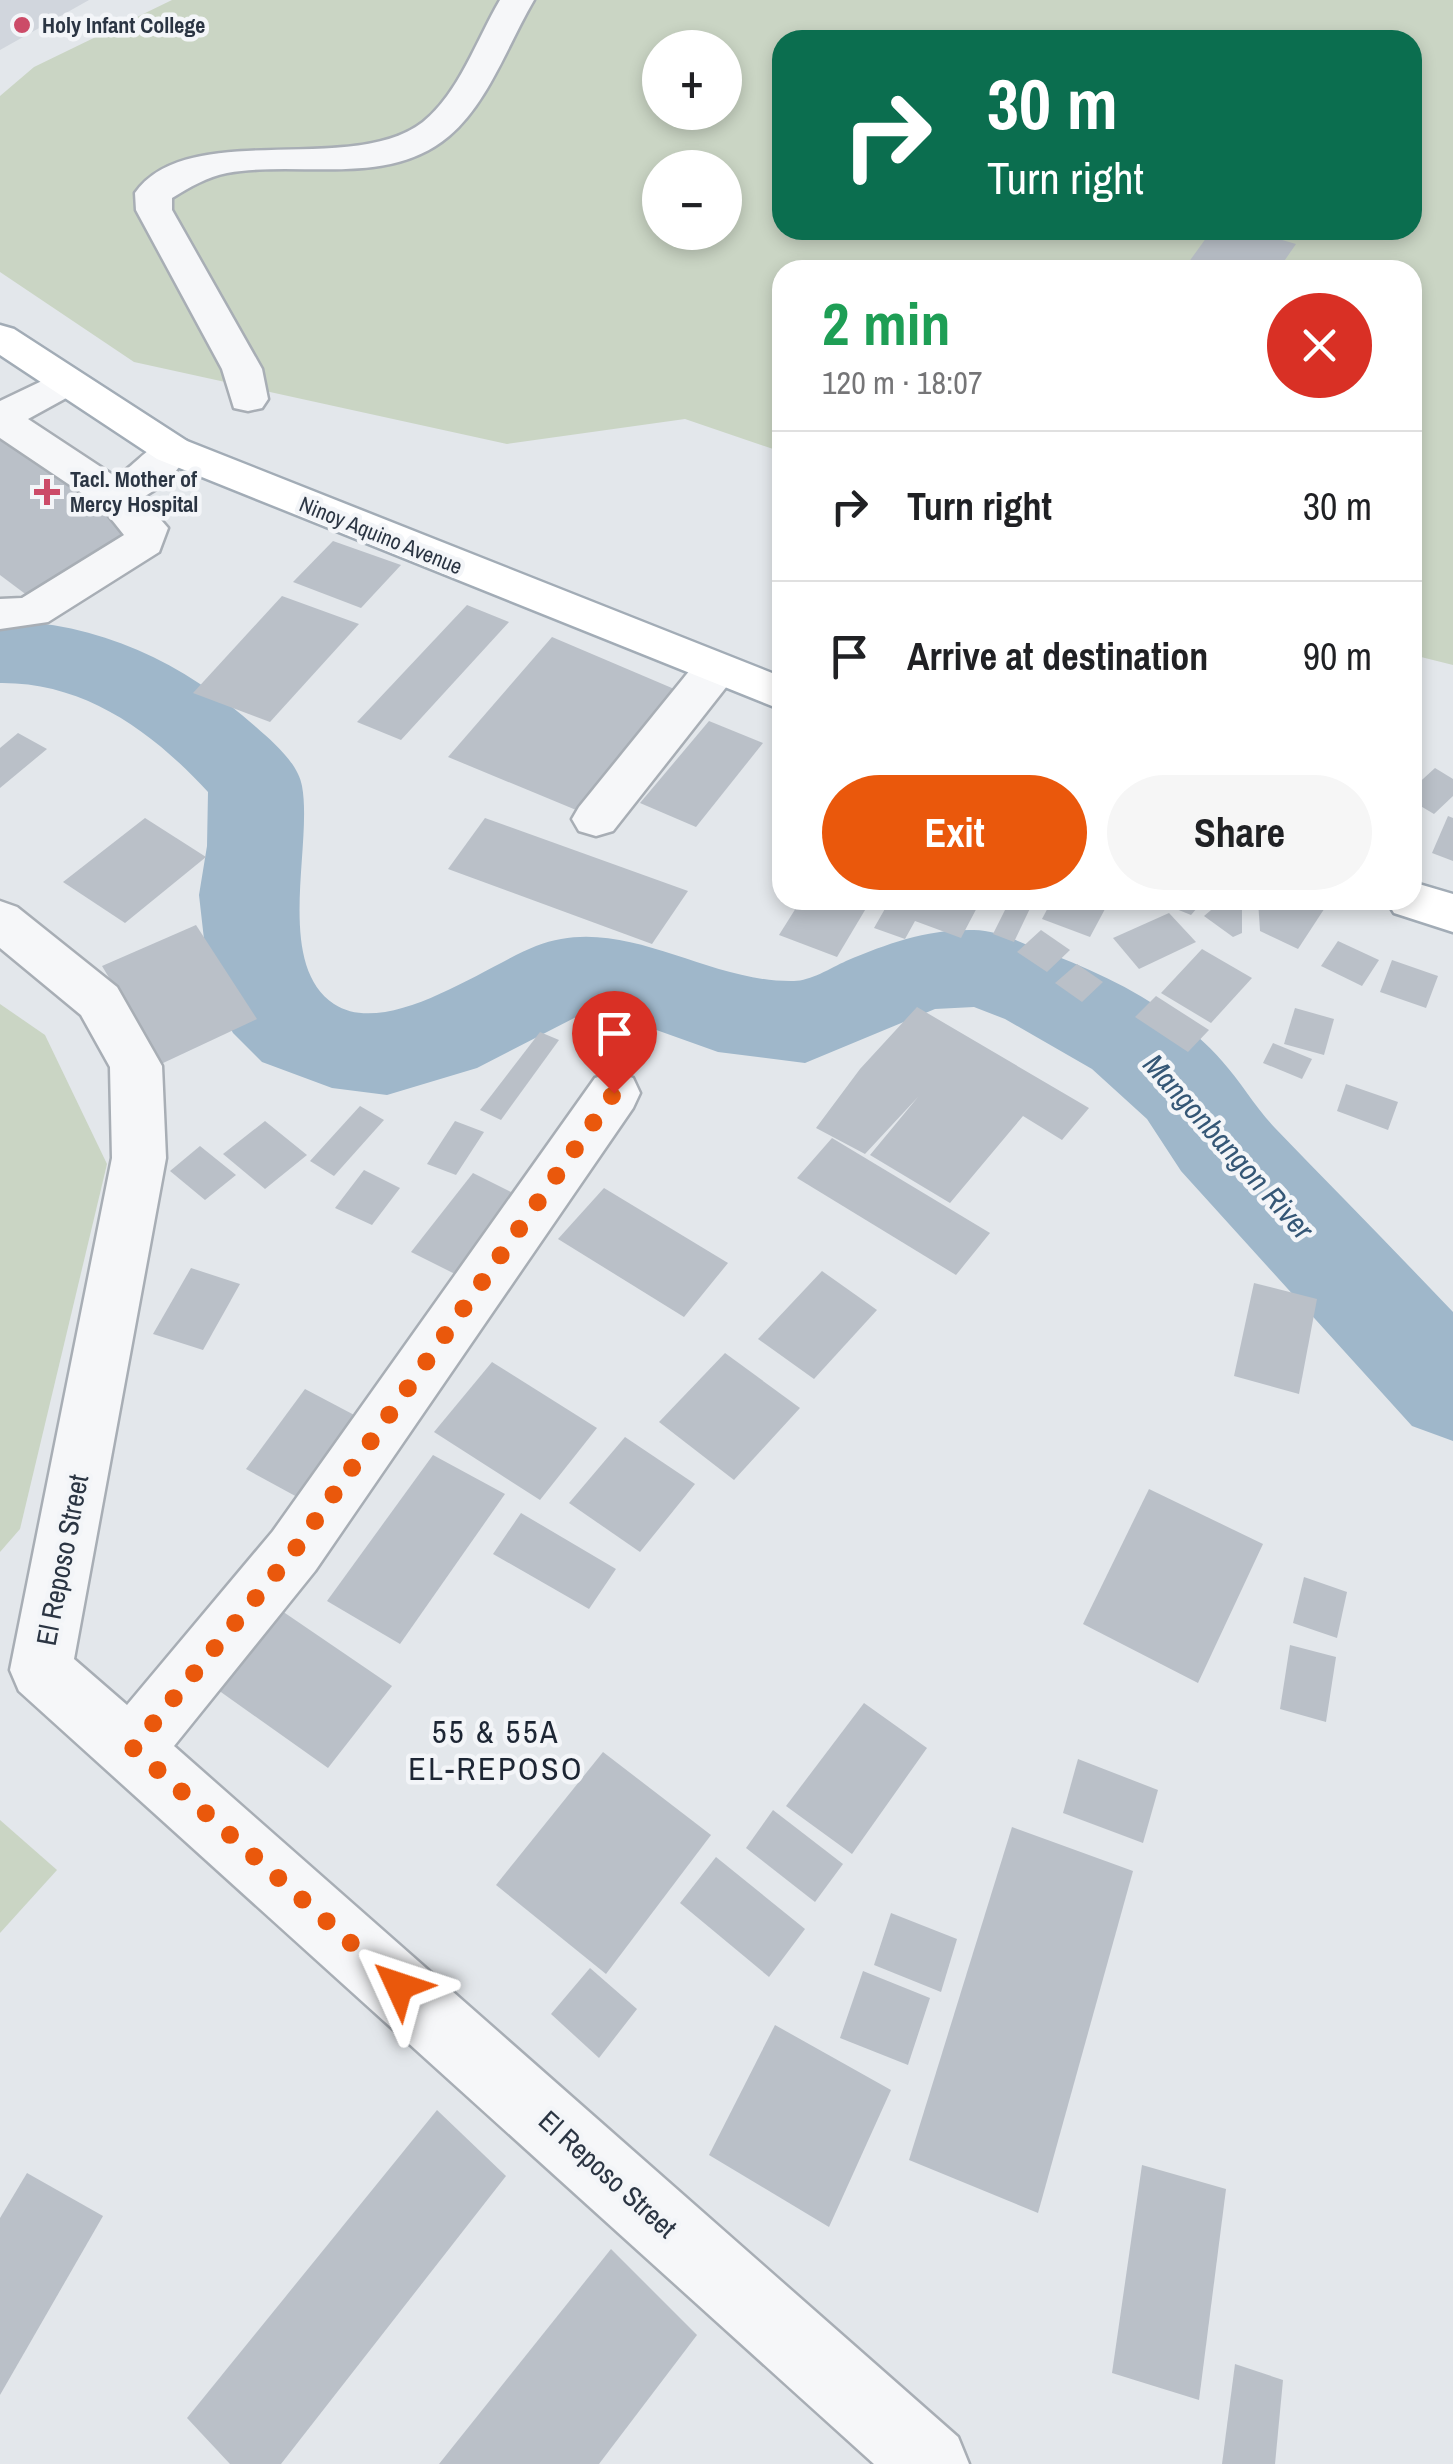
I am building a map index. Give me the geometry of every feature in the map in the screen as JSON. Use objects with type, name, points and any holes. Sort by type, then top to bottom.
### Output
[{"type":"main road","name":"Ninoy Aquino Avenue","points":[[0,337],[172,450],[772,690]]},
{"type":"main road","points":[[1422,903],[1453,913]]},
{"type":"street","points":[[248,400],[242,369],[154,210],[152,193],[194,169],[226,162],[263,156],[374,156],[416,146],[440,126],[517,0]]},
{"type":"street","points":[[0,614],[32,612],[144,542],[147,528],[116,496],[0,418],[65,382]]},
{"type":"street","points":[[116,496],[151,474],[172,450]]},
{"type":"street","points":[[596,819],[715,670]]},
{"type":"street","name":"El Reposo Street","points":[[0,920],[99,1002],[136,1066],[139,1158],[41,1670],[133,1748],[931,2464]]},
{"type":"street","points":[[133,1748],[294,1551],[614,1093]]},
{"type":"shaded area","name":"Holy Infant College","points":[[0,0],[89,0],[0,50]]},
{"type":"green space","points":[[172,0],[1453,0],[1453,665],[1422,657],[1422,260],[772,260],[772,449],[685,419],[507,444],[134,362],[0,272],[0,96],[34,67]]},
{"type":"green space","points":[[0,1004],[45,1035],[107,1164],[20,1529],[0,1552]]},
{"type":"green space","points":[[0,1820],[57,1870],[0,1933]]},
{"type":"building","points":[[1205,240],[1282,240],[1296,244],[1285,260],[1190,260]]},
{"type":"building","name":"Tacl. Mother of Mercy Hospital","points":[[0,431],[142,526],[28,596],[0,575]]},
{"type":"building","points":[[333,541],[401,565],[361,608],[293,582]]},
{"type":"building","points":[[282,596],[359,624],[270,722],[193,693]]},
{"type":"building","points":[[467,605],[509,622],[401,740],[357,722]]},
{"type":"building","points":[[552,637],[686,694],[593,817],[448,757]]},
{"type":"building","points":[[709,721],[763,743],[696,827],[640,803]]},
{"type":"building","points":[[18,733],[47,749],[0,788],[0,748]]},
{"type":"building","points":[[1435,768],[1453,779],[1453,796],[1434,814],[1422,807],[1422,780]]},
{"type":"building","points":[[1448,816],[1453,818],[1453,861],[1432,853]]},
{"type":"building","points":[[145,818],[206,857],[125,923],[63,882]]},
{"type":"building","points":[[485,818],[688,891],[652,944],[448,869]]},
{"type":"building","points":[[795,910],[865,910],[837,957],[779,935]]},
{"type":"building","points":[[884,910],[976,910],[961,938],[915,921],[905,939],[874,928]]},
{"type":"building","points":[[1005,910],[1029,910],[1014,942],[993,934]]},
{"type":"building","points":[[1047,910],[1104,910],[1090,937],[1042,919]]},
{"type":"building","points":[[1211,910],[1242,910],[1242,933],[1233,937],[1204,916]]},
{"type":"building","points":[[1259,910],[1323,910],[1298,949],[1260,931]]},
{"type":"building","points":[[1169,913],[1196,942],[1139,969],[1113,938]]},
{"type":"building","points":[[196,925],[257,1019],[161,1064],[102,966]]},
{"type":"building","points":[[1041,930],[1070,950],[1047,972],[1017,952]]},
{"type":"building","points":[[1338,941],[1379,960],[1362,986],[1321,966]]},
{"type":"building","points":[[1202,949],[1252,978],[1211,1023],[1161,993]]},
{"type":"building","points":[[1392,960],[1438,976],[1426,1008],[1380,992]]},
{"type":"building","points":[[1077,964],[1103,982],[1082,1002],[1055,983]]},
{"type":"building","points":[[1156,996],[1209,1030],[1188,1052],[1135,1017]]},
{"type":"building","points":[[917,1007],[1089,1108],[1062,1140],[1023,1116],[950,1203],[870,1155],[918,1097],[865,1154],[816,1128],[860,1069]]},
{"type":"building","points":[[1295,1008],[1334,1019],[1324,1055],[1284,1044]]},
{"type":"building","points":[[540,1032],[559,1040],[501,1120],[480,1110]]},
{"type":"building","points":[[1273,1043],[1312,1059],[1302,1079],[1263,1063]]},
{"type":"building","points":[[1346,1084],[1398,1102],[1388,1130],[1337,1111]]},
{"type":"building","points":[[360,1106],[384,1120],[334,1176],[310,1161]]},
{"type":"building","points":[[265,1121],[307,1155],[265,1189],[223,1154]]},
{"type":"building","points":[[455,1121],[484,1132],[456,1175],[427,1164]]},
{"type":"building","points":[[832,1138],[990,1233],[956,1275],[797,1178]]},
{"type":"building","points":[[200,1146],[236,1175],[205,1200],[170,1171]]},
{"type":"building","points":[[364,1170],[400,1188],[372,1225],[335,1208]]},
{"type":"building","points":[[473,1173],[523,1198],[463,1278],[411,1252]]},
{"type":"building","points":[[604,1188],[728,1263],[684,1317],[558,1239]]},
{"type":"building","points":[[191,1268],[240,1284],[203,1350],[153,1334]]},
{"type":"building","points":[[822,1271],[877,1310],[814,1379],[758,1339]]},
{"type":"building","points":[[1254,1283],[1317,1299],[1299,1394],[1234,1376]]},
{"type":"building","points":[[725,1353],[800,1408],[734,1480],[659,1422]]},
{"type":"building","points":[[492,1362],[597,1428],[540,1500],[434,1432]]},
{"type":"building","points":[[305,1389],[358,1417],[299,1498],[246,1469]]},
{"type":"building","points":[[625,1437],[695,1484],[640,1552],[569,1503]]},
{"type":"building","points":[[433,1455],[505,1494],[400,1644],[327,1601]]},
{"type":"building","points":[[1149,1489],[1263,1544],[1198,1683],[1083,1624]]},
{"type":"building","points":[[521,1513],[616,1569],[589,1609],[493,1554]]},
{"type":"building","points":[[1304,1577],[1347,1592],[1337,1638],[1293,1623]]},
{"type":"building","points":[[282,1611],[392,1686],[328,1768],[218,1690]]},
{"type":"building","points":[[1290,1645],[1336,1657],[1326,1722],[1280,1709]]},
{"type":"building","points":[[864,1703],[927,1748],[852,1854],[786,1806]]},
{"type":"building","points":[[603,1752],[711,1835],[606,1974],[496,1885]]},
{"type":"building","points":[[1078,1759],[1158,1790],[1143,1843],[1063,1813]]},
{"type":"building","points":[[773,1810],[843,1864],[815,1902],[746,1848]]},
{"type":"building","points":[[1012,1827],[1133,1871],[1038,2213],[909,2160]]},
{"type":"building","points":[[716,1857],[805,1929],[769,1977],[680,1903]]},
{"type":"building","points":[[891,1913],[957,1939],[941,1992],[874,1965]]},
{"type":"building","points":[[590,1968],[637,2009],[599,2058],[551,2014]]},
{"type":"building","points":[[863,1971],[930,1998],[908,2065],[840,2038]]},
{"type":"building","points":[[775,2025],[891,2090],[829,2227],[709,2155]]},
{"type":"building","points":[[437,2110],[506,2176],[281,2464],[230,2464],[187,2418]]},
{"type":"building","points":[[1142,2165],[1226,2189],[1199,2400],[1112,2373]]},
{"type":"building","points":[[27,2173],[103,2216],[0,2395],[0,2218]]},
{"type":"building","points":[[611,2249],[697,2335],[599,2464],[439,2464]]},
{"type":"building","points":[[1235,2364],[1283,2380],[1275,2464],[1222,2464]]},
{"type":"waterway","name":"Mangonbangon River","points":[[0,652],[36,652],[72,659],[141,688],[203,732],[255,783],[255,846],[248,895],[256,957],[269,1005],[298,1033],[332,1047],[387,1054],[441,1039],[570,974],[627,979],[718,1012],[805,1023],[923,971],[980,968],[1041,991],[1128,1040],[1184,1089],[1219,1140],[1453,1390]]},
{"type":"place","name":"Holy Infant College","points":[[22,25]]},
{"type":"place","name":"Tacl. Mother of Mercy Hospital","points":[[47,492]]},
{"type":"district","name":"55 & 55A EL-REPOSO","points":[[496,1750]]},
{"type":"route","points":[[399,1986],[133,1748],[294,1551],[536,1210],[614,1093]]}]
